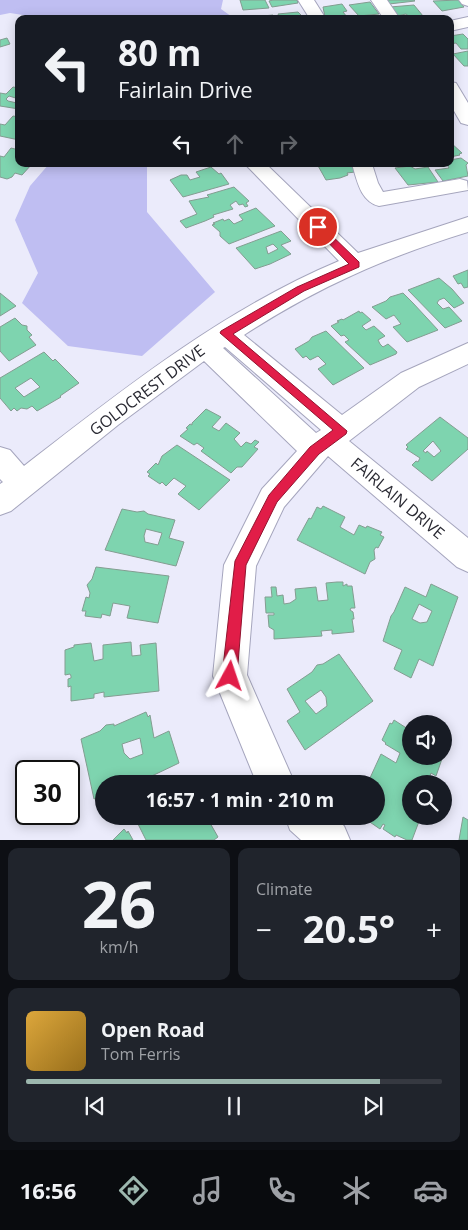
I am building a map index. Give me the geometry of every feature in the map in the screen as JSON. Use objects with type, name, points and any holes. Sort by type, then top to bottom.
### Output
[{"type":"street","points":[[306,0],[315,15]]},
{"type":"street","points":[[379,0],[389,15]]},
{"type":"street","points":[[454,25],[468,22]]},
{"type":"street","points":[[454,94],[468,119]]},
{"type":"street","points":[[258,167],[355,264]]},
{"type":"street","points":[[363,167],[370,190],[379,199],[460,186]]},
{"type":"street","name":"GOLDCREST DRIVE","points":[[0,502],[160,378],[215,340],[300,289],[355,264],[425,237],[468,224]]},
{"type":"street","name":"FAIRLAIN DRIVE","points":[[215,340],[328,440],[468,557]]},
{"type":"street","points":[[272,775],[230,676],[240,565],[273,498],[328,440],[410,380],[468,353]]},
{"type":"street","points":[[0,459],[23,484]]},
{"type":"street","points":[[314,825],[330,840]]},
{"type":"shaded area","points":[[0,0],[223,0],[221,9],[229,15],[23,15],[10,13],[0,15]]},
{"type":"shaded area","points":[[46,167],[147,167],[147,212],[215,292],[142,356],[68,346],[22,303],[38,273],[15,220],[30,186]]},
{"type":"building","points":[[240,0],[265,0],[269,8],[243,10]]},
{"type":"building","points":[[297,0],[298,3],[272,7],[269,1]]},
{"type":"building","points":[[386,0],[414,0],[415,1],[389,4]]},
{"type":"building","points":[[460,0],[464,7],[442,11],[433,1]]},
{"type":"building","points":[[370,2],[379,14],[358,15],[349,5]]},
{"type":"building","points":[[342,4],[347,11],[343,12],[345,15],[325,15],[323,7]]},
{"type":"building","points":[[414,5],[422,15],[396,15],[390,7]]},
{"type":"building","points":[[298,12],[301,15],[278,15]]},
{"type":"building","points":[[463,34],[468,39],[468,49],[461,49],[456,43],[454,43],[454,35]]},
{"type":"building","points":[[7,38],[10,44],[0,47],[0,40]]},
{"type":"building","points":[[468,51],[468,66],[464,66],[454,54]]},
{"type":"building","points":[[15,87],[15,98],[9,96],[6,99],[15,103],[15,108],[0,106],[0,93],[6,94]]},
{"type":"building","points":[[13,116],[15,116],[15,139],[0,136],[0,124],[5,125]]},
{"type":"building","points":[[454,146],[462,153],[454,156]]},
{"type":"building","points":[[11,148],[15,149],[15,167],[29,167],[22,175],[15,173],[7,179],[0,177],[0,156],[4,157]]},
{"type":"building","points":[[461,158],[468,163],[466,165],[468,176],[443,181],[435,170],[454,167],[454,159]]},
{"type":"building","points":[[211,167],[219,174],[221,173],[229,184],[183,197],[170,180],[181,175],[187,175],[190,180],[200,177],[196,172]]},
{"type":"building","points":[[319,167],[352,167],[355,172],[347,173],[348,175],[340,178],[326,180]]},
{"type":"building","points":[[412,167],[415,169],[428,167],[438,182],[408,185],[395,168]]},
{"type":"building","points":[[234,187],[249,201],[246,203],[248,206],[239,205],[236,201],[230,205],[233,209],[213,215],[214,217],[186,228],[180,221],[197,214],[189,201],[209,197],[207,195]]},
{"type":"building","points":[[256,208],[275,226],[229,244],[212,225],[223,219],[224,221],[229,219],[234,224],[243,220],[239,215]]},
{"type":"building","points":[[281,231],[291,241],[281,245],[291,254],[255,269],[236,248]],"holes":[[[273,244],[278,249],[268,254],[266,247]]]},
{"type":"building","points":[[468,270],[468,287],[464,288],[461,283],[458,284],[453,276]]},
{"type":"building","points":[[439,278],[464,303],[454,308],[444,298],[439,300],[437,303],[443,309],[449,307],[462,321],[445,328],[408,290]]},
{"type":"building","points":[[0,293],[16,306],[0,316]]},
{"type":"building","points":[[403,293],[438,330],[407,342],[393,327],[401,324],[394,315],[386,319],[372,307],[386,301],[390,297]]},
{"type":"building","points":[[359,311],[371,320],[362,326],[366,330],[374,326],[385,336],[378,340],[380,344],[383,347],[388,344],[397,352],[396,354],[370,365],[345,342],[349,340],[344,335],[341,336],[331,326],[339,322],[337,321],[343,320]]},
{"type":"building","points":[[15,318],[22,325],[27,326],[27,330],[32,335],[29,337],[36,345],[9,361],[0,351],[0,327]]},
{"type":"building","points":[[326,331],[364,368],[333,385],[318,369],[326,364],[318,356],[310,360],[306,356],[303,358],[295,349],[309,341],[312,337]]},
{"type":"building","points":[[44,352],[53,361],[55,359],[79,383],[61,397],[37,411],[32,406],[27,409],[21,408],[17,411],[14,408],[11,411],[0,398],[0,378]],"holes":[[[31,378],[40,387],[24,397],[15,388]]]},
{"type":"building","points":[[206,409],[221,417],[212,427],[219,431],[226,423],[240,433],[234,439],[241,447],[246,442],[251,444],[255,440],[259,442],[254,447],[258,449],[242,467],[237,467],[231,473],[201,451],[204,448],[197,443],[194,445],[180,436]]},
{"type":"building","points":[[440,417],[468,438],[468,449],[432,481],[412,465],[416,461],[418,462],[420,458],[406,449],[408,447],[406,445]],"holes":[[[433,441],[441,451],[434,457],[427,451],[426,453],[423,451]]]},
{"type":"building","points":[[177,445],[230,480],[199,510],[178,494],[186,486],[174,478],[166,486],[162,482],[160,484],[148,476],[150,474],[147,472],[156,463],[158,465],[162,456]]},
{"type":"building","points":[[323,506],[345,517],[340,527],[354,535],[359,525],[382,532],[380,535],[384,537],[378,548],[376,547],[374,550],[375,559],[370,562],[365,574],[297,540],[317,507],[321,509]]},
{"type":"building","points":[[122,509],[137,512],[144,511],[148,514],[175,520],[169,538],[184,542],[176,566],[105,550]],"holes":[[[146,529],[162,533],[158,545],[145,542]]]},
{"type":"building","points":[[96,567],[169,576],[158,623],[127,618],[130,606],[113,603],[110,616],[102,614],[101,618],[85,616],[86,611],[82,611],[86,597],[89,598],[90,593],[87,585],[92,579]]},
{"type":"building","points":[[343,582],[343,586],[347,584],[347,586],[352,586],[355,608],[350,610],[353,612],[354,632],[332,634],[332,630],[321,631],[322,636],[274,639],[274,630],[269,627],[268,615],[274,615],[274,613],[266,613],[265,597],[272,597],[271,587],[276,587],[277,596],[283,595],[284,604],[296,599],[295,589],[316,587],[318,601],[328,600],[326,583]]},
{"type":"building","points":[[431,584],[458,597],[433,666],[419,659],[411,678],[394,669],[402,650],[383,641],[391,616],[405,587],[426,597]],"holes":[[[419,604],[432,611],[427,622],[420,623],[412,619]]]},
{"type":"building","points":[[131,642],[132,656],[141,655],[140,645],[156,643],[159,691],[104,697],[104,692],[94,694],[94,698],[71,701],[71,686],[68,687],[68,679],[71,676],[70,674],[65,675],[65,650],[74,647],[74,645],[91,643],[94,661],[103,659],[103,645]]},
{"type":"building","points":[[339,654],[373,701],[305,750],[287,721],[300,712],[287,689],[312,672],[317,665],[323,664]],"holes":[[[321,690],[326,697],[327,706],[316,714],[305,701]]]},
{"type":"building","points":[[146,712],[148,717],[150,715],[154,738],[169,731],[179,763],[154,775],[95,775],[94,799],[81,739],[100,731],[106,725],[114,724],[114,726]],"holes":[[[140,738],[143,754],[130,759],[124,753],[122,744]]]},
{"type":"building","points":[[394,720],[402,725],[402,765],[440,765],[436,775],[431,773],[430,775],[402,775],[402,825],[418,825],[412,840],[396,835],[395,837],[383,829],[385,825],[385,775],[371,775],[381,754],[396,763],[400,753],[382,740],[390,723],[392,724]]},
{"type":"building","points":[[463,817],[468,820],[468,840],[459,840]]},
{"type":"building","points":[[138,825],[211,825],[218,837],[214,840],[146,840]]},
{"type":"building","points":[[374,825],[382,825],[380,829]]},
{"type":"building","points":[[124,829],[127,833],[128,831],[133,840],[113,840]]},
{"type":"route","points":[[230,676],[240,565],[273,498],[315,450],[342,431],[225,333],[300,289],[355,264],[318,227]]}]
